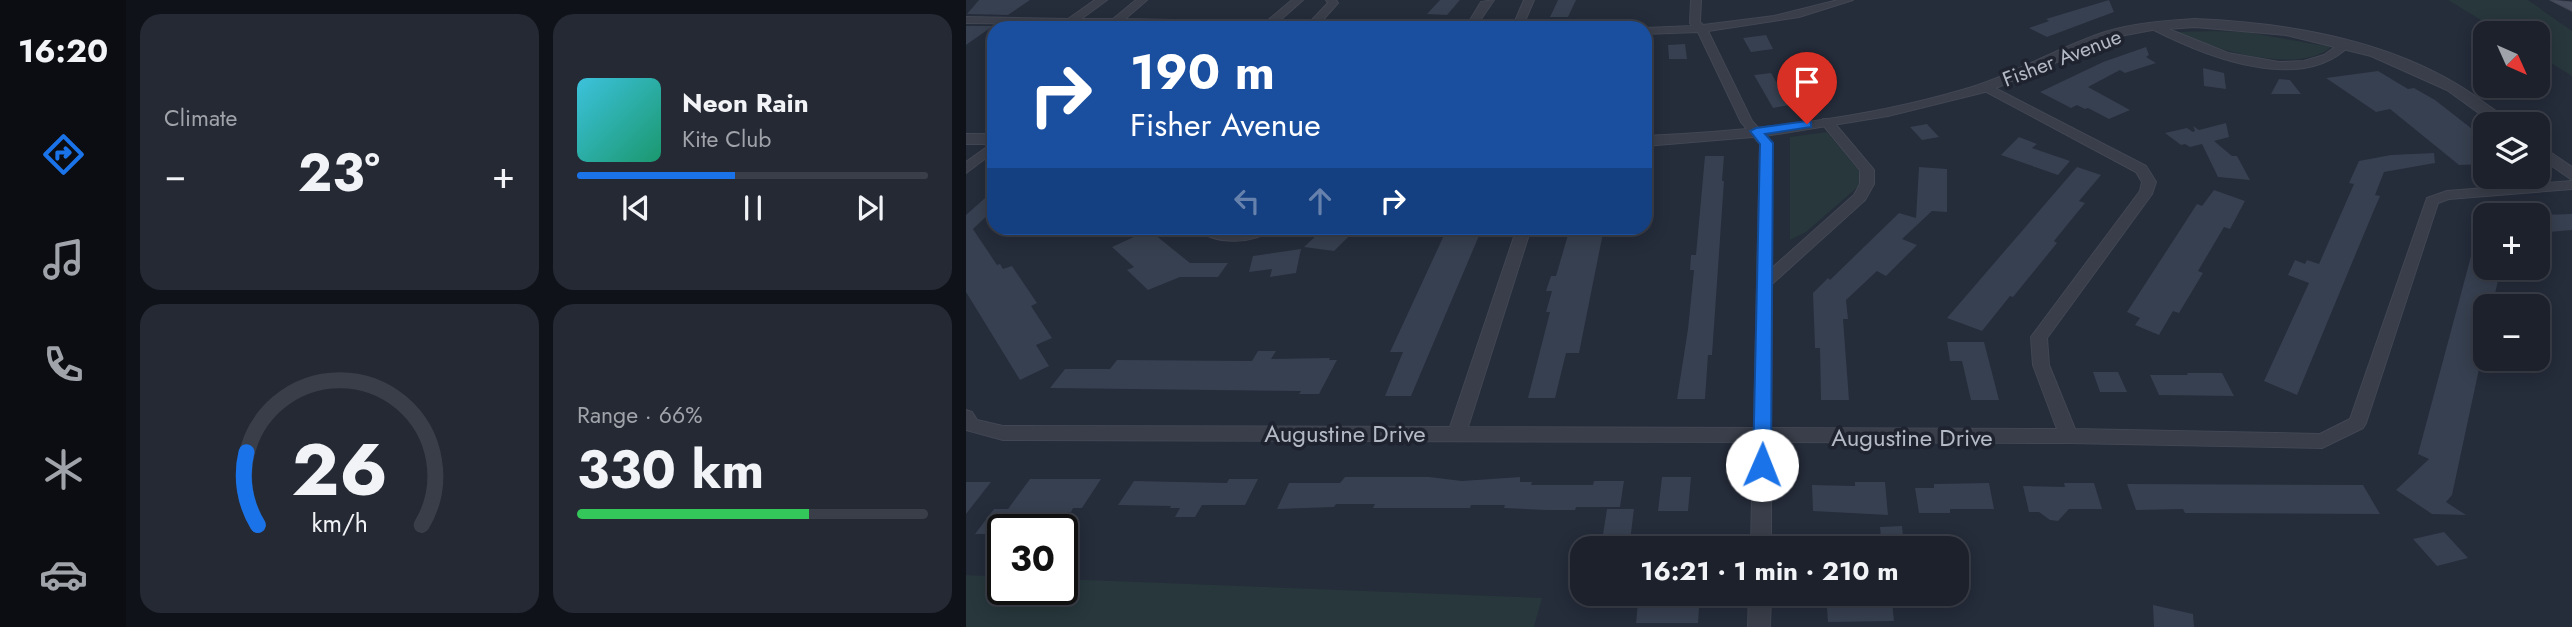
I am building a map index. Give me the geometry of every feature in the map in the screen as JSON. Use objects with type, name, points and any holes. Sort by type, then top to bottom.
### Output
[{"type":"main road","points":[[2557,0],[2572,8]]},
{"type":"street","points":[[1072,20],[1102,0]]},
{"type":"street","points":[[966,20],[1117,21],[1142,0]]},
{"type":"street","points":[[1272,21],[1298,0]]},
{"type":"street","points":[[1317,21],[1333,3],[1331,0]]},
{"type":"street","points":[[1473,21],[1483,4],[1489,0]]},
{"type":"street","points":[[1520,21],[1529,0]]},
{"type":"street","points":[[1696,0],[1694,19],[1706,35],[1747,122],[1766,143],[1760,536]]},
{"type":"street","points":[[1652,31],[1700,28],[1781,17],[1849,0]]},
{"type":"street","name":"Fisher Avenue","points":[[1652,140],[1827,122],[1931,103],[1985,88],[2114,34],[2156,27],[2209,24],[2300,33],[2346,44],[2418,70],[2453,88],[2486,112]]},
{"type":"street","points":[[2156,27],[2206,50],[2250,62],[2283,65],[2318,62],[2338,53],[2346,44]]},
{"type":"street","points":[[1985,88],[2141,169],[2149,181],[2147,191],[2039,337],[2041,365],[2069,436]]},
{"type":"street","points":[[1765,282],[1860,198],[1867,184],[1867,170],[1827,122]]},
{"type":"street","points":[[966,139],[987,139]]},
{"type":"street","points":[[966,169],[987,152]]},
{"type":"street","points":[[2550,158],[2572,175]]},
{"type":"street","name":"Augustine Drive","points":[[966,416],[971,425],[1003,433],[2069,436],[2322,441],[2357,424],[2432,201],[2447,195],[2572,185]]},
{"type":"street","points":[[1219,235],[1249,235]]},
{"type":"street","points":[[1457,433],[1522,235]]},
{"type":"street","points":[[1759,627],[1760,606]]},
{"type":"shaded area","points":[[2448,0],[2528,0],[2572,31],[2572,76],[2550,62],[2550,21],[2482,21]]},
{"type":"shaded area","points":[[2175,32],[2246,32],[2331,47],[2317,55],[2277,59],[2231,51]]},
{"type":"shaded area","points":[[1827,132],[1861,173],[1860,185],[1806,232],[1790,240],[1790,137]]},
{"type":"shaded area","points":[[966,575],[987,576],[987,605],[1078,605],[1078,580],[1542,598],[1534,627],[966,627]]},
{"type":"building","points":[[979,0],[1030,0],[1008,15],[967,14]]},
{"type":"building","points":[[1440,0],[1460,0],[1447,15],[1427,14]]},
{"type":"building","points":[[1558,0],[1576,0],[1568,17],[1550,17]]},
{"type":"building","points":[[2109,0],[2114,12],[2047,37],[2029,28],[2049,21],[2046,19]]},
{"type":"building","points":[[966,26],[987,26],[987,30],[966,45]]},
{"type":"building","points":[[1766,35],[1773,49],[1751,52],[1743,38]]},
{"type":"building","points":[[1685,44],[1687,59],[1669,59],[1668,45]]},
{"type":"building","points":[[2146,47],[2149,55],[2146,57],[2156,63],[2125,73],[2120,70],[2088,87],[2130,110],[2109,119],[2088,108],[2077,105],[2071,108],[2040,92],[2103,62]]},
{"type":"building","points":[[2203,68],[2224,73],[2226,89],[2204,86]]},
{"type":"building","points":[[2378,71],[2408,89],[2414,88],[2435,100],[2473,130],[2473,164],[2459,165],[2390,109],[2376,112],[2326,78]]},
{"type":"building","points":[[1771,73],[1790,105],[1773,108],[1754,75]]},
{"type":"building","points":[[2279,79],[2290,80],[2301,94],[2271,94]]},
{"type":"building","points":[[2226,123],[2229,137],[2214,141],[2232,156],[2237,156],[2250,180],[2218,177],[2202,144],[2190,147],[2181,145],[2165,133],[2187,128],[2193,132],[2193,126],[2199,130]]},
{"type":"building","points":[[1927,124],[1939,137],[1922,140],[1910,127]]},
{"type":"building","points":[[2019,137],[2037,144],[2032,148],[2070,161],[2058,175],[2001,155]]},
{"type":"building","points":[[2434,153],[2435,163],[2384,172],[2375,195],[2380,196],[2297,395],[2264,381],[2309,283],[2288,275],[2295,260],[2305,264],[2307,260],[2319,264],[2354,184],[2349,183],[2359,161],[2391,155]]},
{"type":"building","points":[[1705,156],[1724,156],[1712,355],[1708,355],[1705,399],[1677,399],[1688,329],[1694,270],[1690,270],[1691,255],[1696,255]]},
{"type":"building","points":[[1919,167],[1947,169],[1947,212],[1932,211],[1902,239],[1917,245],[1886,276],[1877,271],[1846,300],[1848,319],[1843,319],[1849,400],[1821,400],[1820,348],[1815,348],[1813,293],[1899,213],[1916,218]]},
{"type":"building","points":[[2077,167],[2101,175],[2079,201],[2085,203],[2054,241],[2057,243],[2013,297],[2010,296],[1982,331],[1947,318]]},
{"type":"building","points":[[2214,190],[2245,201],[2230,229],[2224,227],[2198,271],[2203,273],[2179,313],[2173,311],[2159,335],[2135,325],[2140,318],[2127,312],[2197,204],[2202,206]]},
{"type":"building","points":[[987,196],[987,216],[973,229],[997,265],[1000,264],[1003,269],[1012,266],[1037,303],[1031,306],[1052,338],[1036,345],[1049,366],[1020,380],[966,292],[966,215]]},
{"type":"building","points":[[2572,214],[2572,230],[2550,232],[2550,215]]},
{"type":"building","points":[[1138,235],[1155,235],[1190,263],[1228,263],[1218,277],[1180,277],[1148,290],[1127,270],[1134,267],[1112,247]]},
{"type":"building","points":[[1317,235],[1348,237],[1334,251],[1304,247]]},
{"type":"building","points":[[1444,235],[1479,235],[1411,396],[1385,396],[1403,352],[1390,352]]},
{"type":"building","points":[[1568,235],[1603,235],[1579,353],[1566,353],[1555,398],[1528,398],[1550,312],[1546,312],[1552,291],[1546,291],[1551,276],[1556,276]]},
{"type":"building","points":[[1301,249],[1296,273],[1270,277],[1272,269],[1249,272],[1253,256]]},
{"type":"building","points":[[2473,249],[2473,280],[2498,280],[2495,294],[2473,294],[2473,371],[2479,371],[2452,495],[2446,502],[2466,515],[2432,514],[2396,490],[2429,459],[2418,454]]},
{"type":"building","points":[[1947,342],[1984,342],[1999,400],[1971,400],[1962,361],[1950,361]]},
{"type":"building","points":[[1258,351],[1276,351],[1271,359],[1337,360],[1319,394],[1299,394],[1301,391],[1050,388],[1065,369],[1110,369],[1117,360],[1252,361]]},
{"type":"building","points":[[2093,372],[2118,372],[2127,392],[2100,392]]},
{"type":"building","points":[[2187,373],[2222,373],[2234,396],[2159,395],[2150,375],[2188,375]]},
{"type":"building","points":[[1345,477],[1429,477],[1462,481],[1520,477],[1520,482],[1532,482],[1531,485],[1593,485],[1594,481],[1624,481],[1620,507],[1546,510],[1504,508],[1505,505],[1471,505],[1470,508],[1373,508],[1375,504],[1336,504],[1334,507],[1277,509],[1289,483],[1340,483]]},
{"type":"building","points":[[1662,477],[1691,477],[1688,511],[1658,511]]},
{"type":"building","points":[[1030,479],[1101,479],[1082,508],[1073,508],[1071,512],[990,514],[994,509],[1008,509]]},
{"type":"building","points":[[1229,479],[1258,479],[1245,505],[1202,505],[1195,517],[1175,517],[1180,508],[1118,505],[1134,481],[1227,483]]},
{"type":"building","points":[[966,482],[991,482],[966,514]]},
{"type":"building","points":[[1855,482],[1885,482],[1888,515],[1813,511],[1812,485],[1855,486]]},
{"type":"building","points":[[1989,483],[1994,509],[1950,509],[1950,513],[1919,513],[1915,488],[1934,488],[1934,484]]},
{"type":"building","points":[[2064,483],[2094,483],[2102,509],[2069,509],[2058,521],[2050,520],[2039,512],[2029,512],[2023,486],[2065,487]]},
{"type":"building","points":[[2127,484],[2363,485],[2380,514],[2185,513],[2183,509],[2136,510]]},
{"type":"building","points":[[1607,509],[1634,509],[1631,536],[1603,536]]},
{"type":"building","points":[[987,518],[987,534],[975,534]]},
{"type":"building","points":[[1902,526],[1903,536],[1881,536],[1880,527]]},
{"type":"building","points":[[2444,532],[2468,558],[2437,566],[2413,539]]},
{"type":"building","points":[[2153,605],[2193,614],[2194,627],[2154,627]]},
{"type":"building","points":[[1638,606],[1699,606],[1698,623],[1636,623]]},
{"type":"building","points":[[1827,606],[1892,606],[1894,621],[1828,622]]},
{"type":"route","points":[[1762,465],[1766,143],[1756,131],[1807,124]]}]
